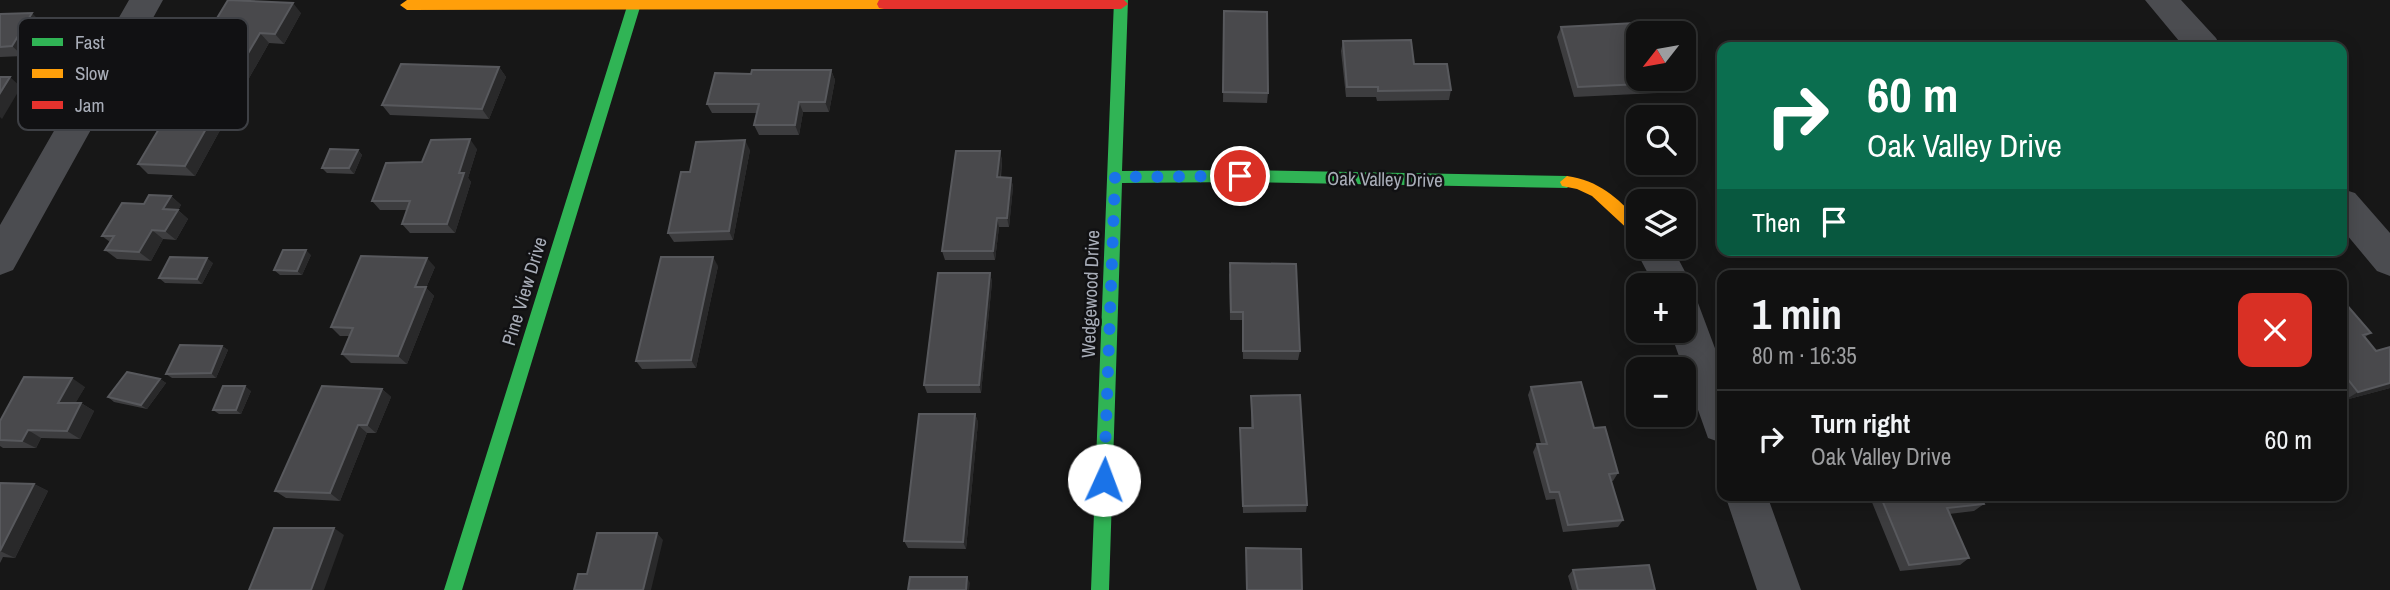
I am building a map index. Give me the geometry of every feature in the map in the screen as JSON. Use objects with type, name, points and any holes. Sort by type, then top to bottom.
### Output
[{"type":"street","points":[[136,18],[146,0]]},
{"type":"street","points":[[2162,0],[2200,42]]},
{"type":"street","points":[[407,5],[1121,2]]},
{"type":"street","name":"Wedgewood Drive","points":[[1100,590],[1121,2]]},
{"type":"street","name":"Pine View Drive","points":[[453,590],[634,4]]},
{"type":"street","points":[[0,259],[73,130]]},
{"type":"street","name":"Oak Valley Drive","points":[[1115,177],[1240,176],[1578,182],[1611,202],[1626,218]]},
{"type":"street","points":[[2347,210],[2390,260]]},
{"type":"street","points":[[1694,343],[1717,411]]},
{"type":"street","points":[[1748,501],[1779,590]]},
{"type":"building","points":[[228,0],[293,3],[275,34],[260,33],[248,53],[248,18],[217,18]]},
{"type":"building","points":[[1224,11],[1267,12],[1268,93],[1223,92]]},
{"type":"building","points":[[32,13],[29,18],[18,18],[18,36],[12,46],[0,47],[0,14]]},
{"type":"building","points":[[1626,23],[1626,85],[1578,87],[1561,27]]},
{"type":"building","points":[[1411,40],[1414,64],[1447,64],[1451,90],[1378,91],[1378,87],[1347,87],[1343,41]]},
{"type":"building","points":[[401,64],[499,67],[482,109],[382,105]]},
{"type":"building","points":[[752,70],[831,70],[825,102],[799,102],[795,125],[754,125],[759,104],[707,104],[715,73],[751,74]]},
{"type":"building","points":[[0,77],[10,77],[0,93]]},
{"type":"building","points":[[158,130],[205,130],[185,166],[138,164]]},
{"type":"building","points":[[470,139],[459,173],[464,173],[447,224],[402,224],[410,201],[372,201],[386,163],[422,162],[431,140]]},
{"type":"building","points":[[745,140],[729,231],[668,233],[681,172],[690,172],[696,142]]},
{"type":"building","points":[[330,149],[358,150],[349,168],[322,168]]},
{"type":"building","points":[[956,151],[1000,151],[997,177],[1011,178],[1007,218],[997,218],[993,251],[942,251]]},
{"type":"building","points":[[149,195],[171,196],[163,209],[178,210],[165,231],[152,230],[139,252],[105,250],[114,236],[102,236],[122,203],[144,204]]},
{"type":"building","points":[[283,250],[306,250],[297,271],[274,270]]},
{"type":"building","points":[[361,256],[427,258],[415,287],[426,287],[398,356],[342,354],[353,328],[331,327]]},
{"type":"building","points":[[170,257],[207,258],[197,279],[159,278]]},
{"type":"building","points":[[661,257],[713,257],[691,360],[636,361]]},
{"type":"building","points":[[1230,263],[1296,264],[1300,351],[1243,351],[1243,312],[1231,312]]},
{"type":"building","points":[[938,273],[990,273],[979,385],[924,385]]},
{"type":"building","points":[[2347,305],[2371,333],[2363,335],[2376,351],[2390,347],[2390,383],[2358,392],[2347,378]]},
{"type":"building","points":[[180,345],[222,346],[211,373],[166,374]]},
{"type":"building","points":[[127,372],[160,379],[141,405],[108,397]]},
{"type":"building","points":[[24,377],[72,378],[58,403],[81,403],[67,431],[28,430],[22,441],[0,440],[0,421]]},
{"type":"building","points":[[1581,382],[1594,428],[1605,427],[1618,473],[1609,474],[1623,520],[1568,525],[1559,492],[1550,492],[1537,444],[1547,444],[1531,387]]},
{"type":"building","points":[[223,386],[245,386],[236,410],[213,410]]},
{"type":"building","points":[[322,386],[382,389],[367,425],[358,425],[330,493],[275,491]]},
{"type":"building","points":[[1300,395],[1307,505],[1243,506],[1240,428],[1253,428],[1251,396]]},
{"type":"building","points":[[919,414],[975,414],[963,542],[904,541]]},
{"type":"building","points":[[0,483],[34,484],[0,551]]},
{"type":"building","points":[[1882,501],[1983,501],[1984,504],[1947,508],[1969,558],[1909,565]]},
{"type":"building","points":[[274,528],[334,528],[311,590],[249,590]]},
{"type":"building","points":[[597,533],[657,533],[643,590],[574,590],[578,574],[587,574]]},
{"type":"building","points":[[1246,548],[1301,549],[1302,590],[1247,590]]},
{"type":"building","points":[[1649,565],[1655,590],[1578,590],[1573,570]]},
{"type":"building","points":[[910,577],[967,577],[966,590],[908,590]]},
{"type":"traffic: fast","points":[[1100,590],[1121,0]]},
{"type":"traffic: fast","points":[[453,590],[634,4]]},
{"type":"traffic: fast","points":[[1115,177],[1240,176],[1567,182]]},
{"type":"traffic: slow","points":[[407,5],[884,4]]},
{"type":"traffic: slow","points":[[1567,182],[1578,183],[1597,192],[1626,217]]},
{"type":"traffic: jam","points":[[884,4],[1121,4]]},
{"type":"route","points":[[1104,480],[1115,177],[1240,176]]}]
